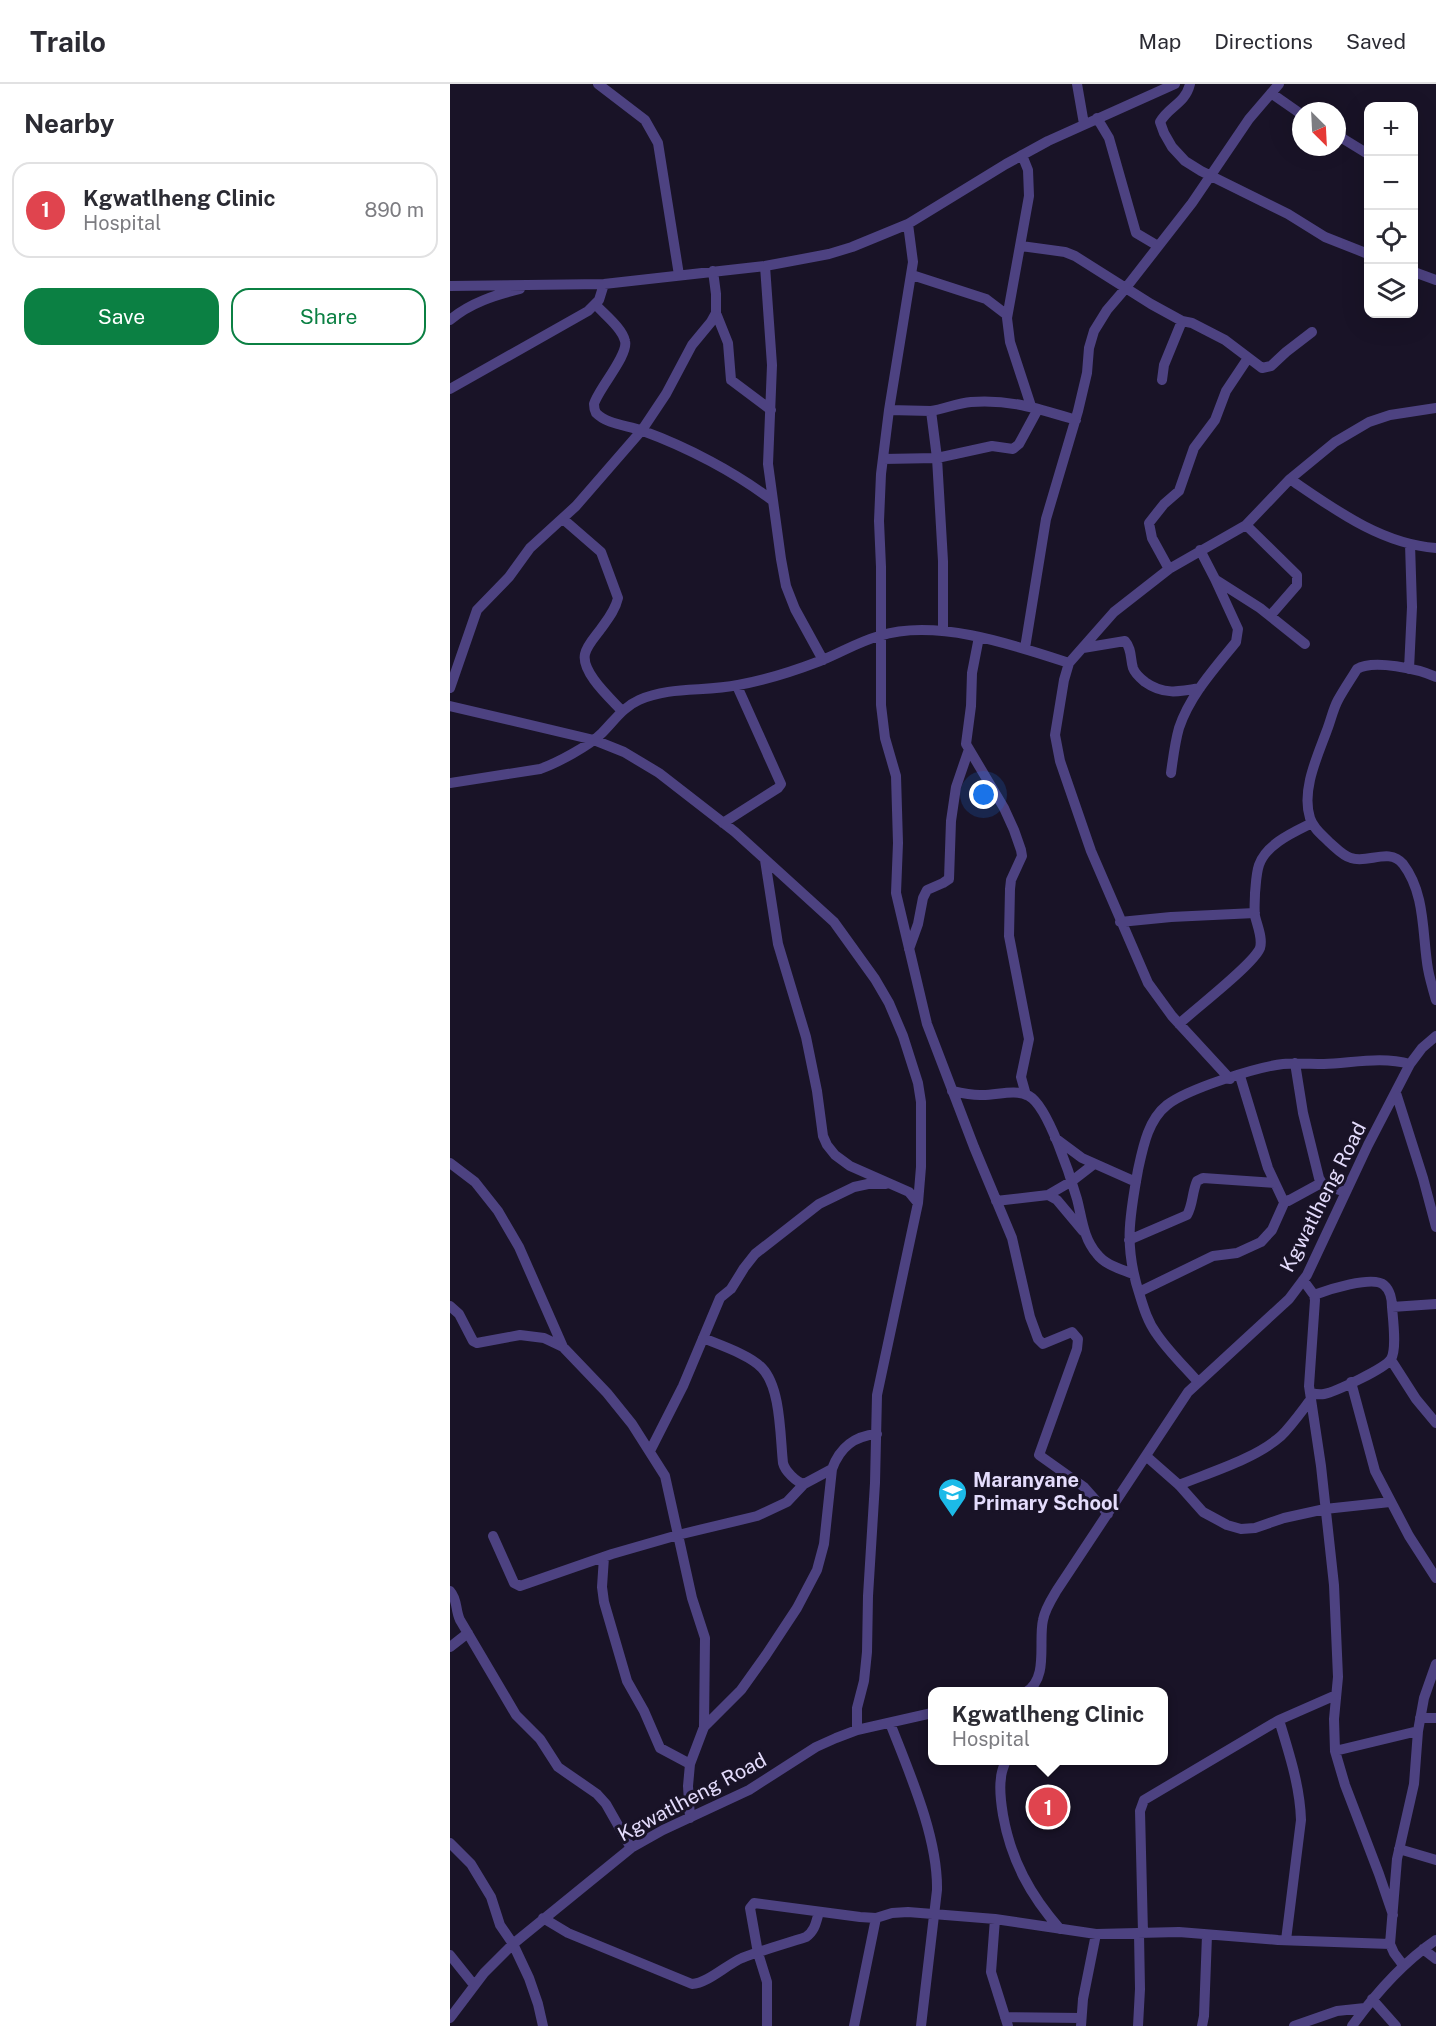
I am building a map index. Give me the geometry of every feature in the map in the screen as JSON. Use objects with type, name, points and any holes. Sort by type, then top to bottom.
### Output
[{"type":"street","points":[[598,84],[645,120],[658,143],[679,275]]},
{"type":"street","points":[[1077,84],[1084,124]]},
{"type":"street","points":[[450,286],[604,284],[765,266],[829,254],[908,224],[1022,155],[1084,124],[1175,84]]},
{"type":"street","points":[[1190,84],[1181,102],[1160,122],[1172,147],[1185,160],[1209,176],[1288,214],[1325,237],[1364,252]]},
{"type":"street","points":[[1025,648],[1046,519],[1076,420],[1094,330],[1107,310],[1192,203],[1248,119],[1279,84]]},
{"type":"street","points":[[1271,93],[1292,108]]},
{"type":"street","points":[[1097,118],[1109,138],[1136,233],[1158,246]]},
{"type":"street","points":[[1346,141],[1364,152]]},
{"type":"street","points":[[883,459],[937,458],[992,446],[1017,447],[1034,407],[1010,342],[1007,315],[1029,196],[1028,170],[1022,155]]},
{"type":"street","points":[[908,224],[913,262],[912,275],[889,410],[879,521],[881,705],[885,738],[896,776],[898,843],[896,893],[927,1024],[1012,1238],[1030,1317],[1040,1342],[1043,1344],[1072,1332],[1078,1339],[1077,1349],[1039,1455],[1084,1487],[1108,1514]]},
{"type":"street","points":[[1021,246],[1065,252],[1076,256],[1125,289],[1182,321],[1192,323],[1225,340],[1262,368],[1267,368],[1312,332]]},
{"type":"street","points":[[765,266],[767,311],[772,346],[768,464],[773,501],[786,586],[795,609],[823,660]]},
{"type":"street","points":[[713,271],[716,313],[728,343],[731,380],[771,410]]},
{"type":"street","points":[[1418,274],[1436,280]]},
{"type":"street","points":[[912,275],[986,299],[1007,315]]},
{"type":"street","points":[[450,320],[479,301],[544,284]]},
{"type":"street","points":[[450,389],[580,316],[596,305],[604,284]]},
{"type":"street","points":[[596,305],[615,325],[626,342],[614,370],[594,404],[596,413],[605,420],[642,430],[712,463],[773,501]]},
{"type":"street","points":[[450,688],[477,610],[509,577],[530,548],[563,519],[642,430],[675,380],[692,345],[716,313]]},
{"type":"street","points":[[1162,380],[1164,365],[1182,321]]},
{"type":"street","points":[[1169,569],[1152,538],[1149,523],[1164,504],[1179,491],[1194,448],[1215,420],[1226,391],[1248,358]]},
{"type":"street","points":[[889,410],[931,411],[969,402],[1005,401],[1076,420]]},
{"type":"street","points":[[1285,1201],[1268,1168],[1235,1077],[1179,1024],[1148,983],[1090,851],[1057,749],[1055,735],[1057,722],[1069,663],[1114,612],[1169,569],[1246,525],[1290,479],[1335,442],[1369,422],[1390,415],[1436,408]]},
{"type":"street","points":[[931,411],[937,458],[943,561],[944,631]]},
{"type":"street","points":[[1290,479],[1359,523],[1387,537],[1436,548]]},
{"type":"street","points":[[563,519],[602,552],[618,598],[611,614],[589,644],[584,656],[587,669],[593,678],[622,711]]},
{"type":"street","points":[[1246,525],[1297,575],[1297,585],[1270,616]]},
{"type":"street","points":[[1409,669],[1412,607],[1410,544]]},
{"type":"street","points":[[1171,773],[1180,726],[1200,688],[1236,642],[1238,636],[1238,629],[1200,550]]},
{"type":"street","points":[[1215,579],[1270,616],[1305,644]]},
{"type":"street","points":[[450,783],[540,769],[553,764],[594,740],[622,711],[640,700],[667,692],[736,686],[790,672],[881,635],[927,630],[944,631],[1025,648],[1069,663]]},
{"type":"street","points":[[979,637],[972,673],[971,706],[965,738],[968,752],[980,767],[1004,808],[1021,850],[1022,856],[1011,880],[1009,936],[1029,1038],[1022,1077],[1026,1095]]},
{"type":"street","points":[[1083,648],[1125,641],[1129,648],[1133,669],[1139,677],[1156,689],[1176,692],[1200,688]]},
{"type":"street","points":[[1436,677],[1409,669],[1370,665],[1357,669],[1337,702],[1311,774],[1308,809],[1312,823],[1349,858],[1363,859],[1382,855],[1398,860],[1402,864],[1419,903],[1428,969],[1436,1000]]},
{"type":"street","points":[[723,823],[781,784],[736,686]]},
{"type":"street","points":[[450,706],[594,740],[624,752],[658,773],[723,823],[834,922],[875,979],[903,1035],[918,1083],[921,1102],[921,1167],[918,1203],[879,1385],[867,1652],[864,1681],[857,1708],[857,1730]]},
{"type":"street","points":[[909,949],[927,890],[949,879],[951,821],[956,787],[968,752]]},
{"type":"street","points":[[1179,1024],[1260,948],[1261,941],[1255,913],[1258,866],[1262,859],[1287,837],[1312,823]]},
{"type":"street","points":[[765,860],[778,944],[806,1038],[818,1090],[826,1145],[850,1166],[909,1192],[918,1203]]},
{"type":"street","points":[[1120,922],[1255,913]]},
{"type":"street","name":"Kgwatlheng Road","points":[[1033,1687],[1040,1668],[1042,1620],[1047,1607],[1182,1401],[1197,1382],[1289,1299],[1303,1280],[1410,1065],[1422,1048],[1436,1036]]},
{"type":"street","points":[[1197,1382],[1156,1334],[1148,1319],[1133,1274],[1129,1240],[1136,1182],[1142,1152],[1150,1127],[1157,1115],[1167,1105],[1197,1089],[1280,1065],[1390,1060],[1410,1065]]},
{"type":"street","points":[[1295,1063],[1303,1113],[1321,1183]]},
{"type":"street","points":[[952,1091],[980,1095],[1016,1093],[1026,1095],[1038,1104],[1055,1138],[1072,1181],[1085,1234]]},
{"type":"street","points":[[1396,1093],[1436,1227]]},
{"type":"street","points":[[1055,1138],[1082,1158],[1136,1182]]},
{"type":"street","points":[[450,1163],[475,1182],[507,1224],[564,1347],[632,1424],[664,1476],[692,1598],[705,1638],[704,1727],[690,1764],[688,1786],[690,1818]]},
{"type":"street","points":[[996,1201],[1048,1195],[1072,1181],[1094,1164]]},
{"type":"street","points":[[1129,1240],[1187,1215],[1197,1181],[1203,1179],[1275,1183]]},
{"type":"street","points":[[650,1451],[678,1395],[720,1298],[732,1290],[755,1254],[819,1204],[868,1184],[890,1183]]},
{"type":"street","points":[[1139,1292],[1214,1256],[1236,1253],[1261,1242],[1272,1230],[1285,1201],[1321,1183],[1346,1192]]},
{"type":"street","points":[[1048,1195],[1058,1200],[1085,1234],[1097,1255],[1112,1265],[1133,1274]]},
{"type":"street","points":[[1303,1280],[1314,1295],[1315,1307],[1310,1350],[1310,1396],[1322,1466],[1335,1608],[1338,1677],[1334,1719],[1335,1751],[1345,1785],[1393,1916]]},
{"type":"street","points":[[1310,1396],[1321,1395],[1381,1367],[1391,1359],[1394,1351],[1391,1298],[1386,1286],[1378,1282],[1337,1287],[1314,1295]]},
{"type":"street","points":[[1392,1307],[1436,1304]]},
{"type":"street","points":[[450,1306],[459,1314],[473,1341],[477,1343],[520,1335],[544,1338],[564,1347]]},
{"type":"street","points":[[704,1338],[743,1356],[762,1368],[776,1398],[784,1466],[800,1483],[804,1484]]},
{"type":"street","points":[[1391,1359],[1416,1398],[1436,1422]]},
{"type":"street","points":[[1351,1382],[1370,1459],[1390,1502],[1436,1578]]},
{"type":"street","points":[[1179,1485],[1265,1447],[1292,1424],[1310,1396]]},
{"type":"street","points":[[704,1727],[741,1690],[797,1608],[817,1570],[824,1544],[832,1469],[842,1450],[855,1439],[864,1435],[877,1434]]},
{"type":"street","points":[[1146,1456],[1179,1485],[1203,1512],[1227,1525],[1241,1529],[1255,1528],[1284,1518],[1325,1509],[1390,1502]]},
{"type":"street","points":[[493,1536],[514,1583],[520,1586],[678,1535],[757,1516],[787,1502],[804,1484],[832,1469]]},
{"type":"street","points":[[604,1557],[602,1587],[604,1602],[627,1681],[644,1711],[660,1748],[690,1764]]},
{"type":"street","points":[[450,1591],[456,1599],[458,1616],[516,1715],[540,1739],[558,1767],[597,1794],[606,1804],[631,1848]]},
{"type":"street","points":[[450,1647],[468,1633]]},
{"type":"street","points":[[1403,1965],[1390,1944],[1400,1849],[1414,1784],[1420,1718],[1424,1698],[1436,1664]]},
{"type":"street","points":[[1138,2026],[1141,1934],[1140,1811],[1144,1800],[1279,1720],[1336,1695]]},
{"type":"street","name":"Kgwatlheng Road","points":[[450,2018],[474,1984],[513,1944],[631,1848],[749,1790],[816,1747],[857,1730],[928,1714]]},
{"type":"street","points":[[1420,1718],[1436,1718]]},
{"type":"street","points":[[1279,1720],[1291,1760],[1300,1803],[1301,1820],[1286,1940]]},
{"type":"street","points":[[890,1723],[907,1768],[938,1873],[921,2026]]},
{"type":"street","points":[[1335,1751],[1418,1731]]},
{"type":"street","points":[[1004,1765],[1000,1786],[1005,1826],[1013,1854],[1033,1895],[1060,1929]]},
{"type":"street","points":[[450,1844],[464,1856],[492,1898],[502,1930],[513,1944],[538,2004],[543,2026]]},
{"type":"street","points":[[1400,1849],[1436,1860]]},
{"type":"street","points":[[767,2026],[767,1982],[758,1953],[750,1908],[754,1903],[876,1918],[908,1911],[935,1913],[995,1919],[1096,1934],[1179,1932],[1286,1940],[1390,1944]]},
{"type":"street","points":[[543,1918],[568,1933],[692,1984],[703,1981],[743,1958],[806,1937],[814,1928],[819,1912]]},
{"type":"street","points":[[854,2026],[876,1918]]},
{"type":"street","points":[[995,1919],[991,1972],[1006,2021],[1081,2022],[1083,1999],[1096,1934]]},
{"type":"street","points":[[1202,2026],[1207,1935]]},
{"type":"street","points":[[1352,2026],[1403,1965],[1436,1940]]},
{"type":"street","points":[[1423,1949],[1436,1959]]},
{"type":"street","points":[[450,1955],[474,1984]]},
{"type":"street","points":[[1294,2026],[1337,2011],[1369,2004]]},
{"type":"street","points":[[1369,2004],[1396,2026]]},
{"type":"place","name":"Maranyane Primary School","points":[[952,1518]]},
{"type":"place","name":"Kgwatlheng Clinic","points":[[1048,1807]]}]
